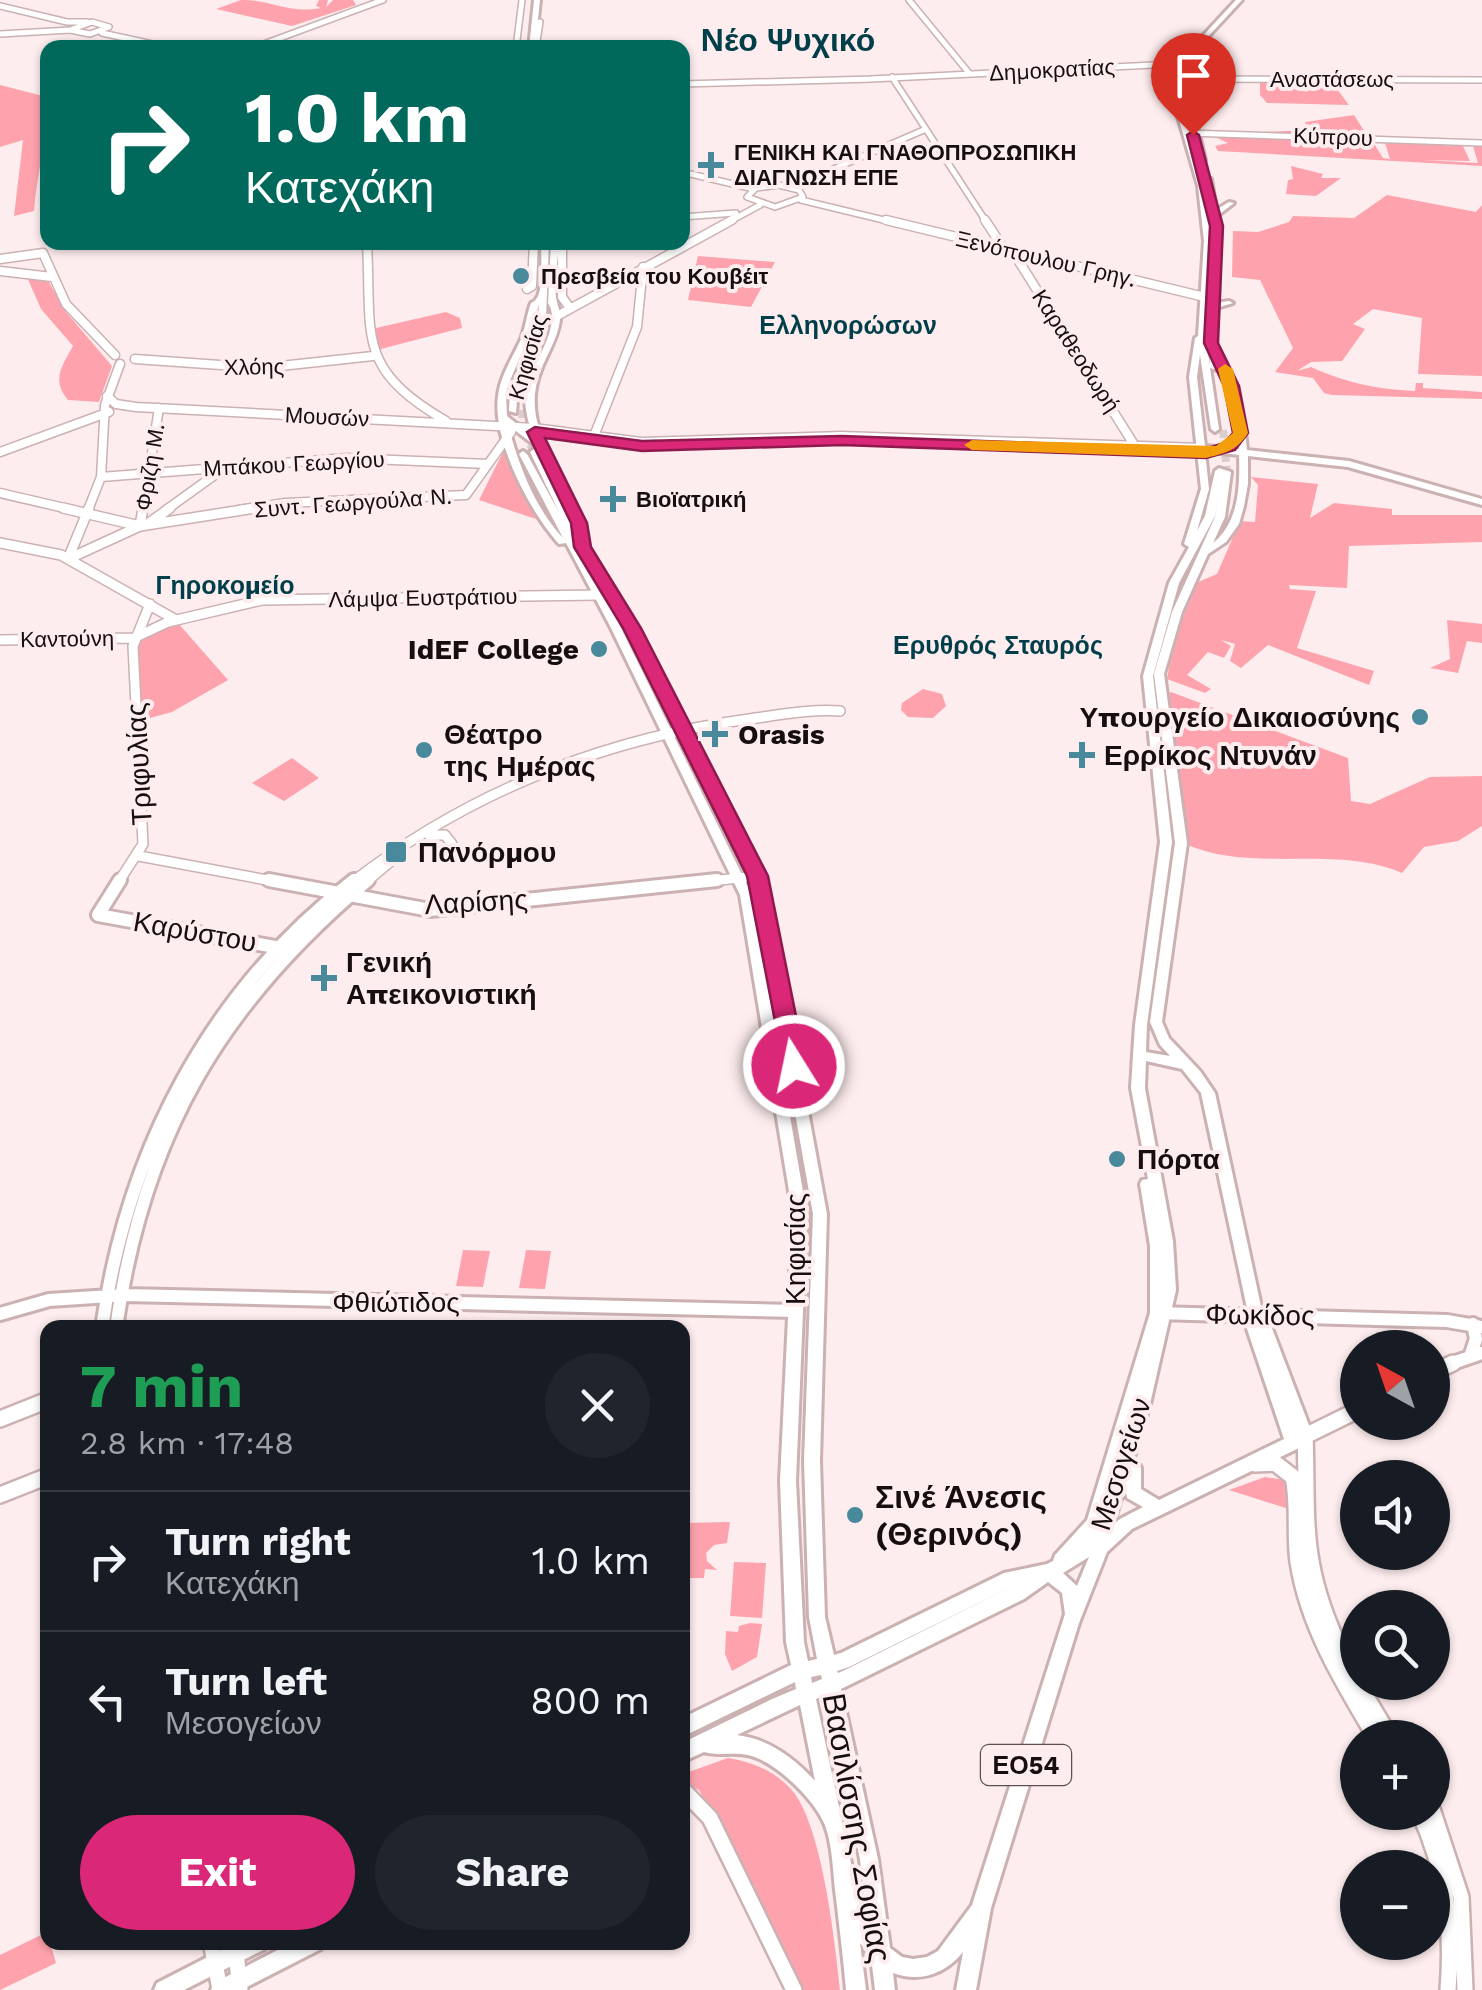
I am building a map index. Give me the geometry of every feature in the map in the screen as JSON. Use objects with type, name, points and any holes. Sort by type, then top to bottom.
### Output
[{"type":"main road","points":[[533,0],[538,20],[534,40]]},
{"type":"main road","points":[[532,40],[533,0]]},
{"type":"main road","points":[[1191,73],[1184,63],[1239,0]]},
{"type":"main road","points":[[1200,334],[1219,430],[1208,241],[1201,186],[1186,135],[1187,96],[1191,73],[1248,0]]},
{"type":"main road","points":[[1186,135],[1215,214],[1209,297],[1193,377],[1201,434],[1240,470]]},
{"type":"main road","points":[[1215,214],[1231,203]]},
{"type":"main road","name":"Κηφισίας","points":[[518,411],[551,318],[545,250]]},
{"type":"main road","name":"Κηφισίας","points":[[532,429],[532,381],[557,316],[547,297],[556,250]]},
{"type":"main road","points":[[517,442],[505,384],[533,306],[547,297]]},
{"type":"main road","points":[[1209,297],[1228,302]]},
{"type":"main road","points":[[1206,468],[1234,444],[1240,433],[1232,386],[1211,343]]},
{"type":"main road","points":[[517,428],[517,442]]},
{"type":"main road","points":[[517,428],[532,429]]},
{"type":"main road","points":[[517,428],[532,429]]},
{"type":"main road","points":[[517,442],[518,435],[532,429]]},
{"type":"main road","points":[[495,453],[532,429]]},
{"type":"main road","points":[[1185,561],[1205,490],[1206,468],[1240,433]]},
{"type":"main road","points":[[1201,434],[1240,470]]},
{"type":"main road","name":"Κηφισίας","points":[[517,442],[548,527],[577,548],[632,628],[749,877],[820,1214],[812,1550],[817,1617],[830,1675]]},
{"type":"main road","name":"Κηφισίας","points":[[517,442],[579,523],[577,548],[600,596],[666,731],[749,877],[798,1196],[788,1550],[800,1671],[806,1694]]},
{"type":"main road","points":[[1222,452],[1352,471],[1482,505]]},
{"type":"main road","points":[[1222,452],[1356,466],[1482,505]]},
{"type":"main road","points":[[1240,470],[1266,459]]},
{"type":"main road","points":[[1204,553],[1225,539],[1234,524],[1240,470]]},
{"type":"main road","points":[[1195,1070],[1169,1058],[1139,1055],[1166,842],[1148,676],[1164,610],[1210,516],[1223,471],[1220,517],[1176,612],[1158,684],[1180,843],[1156,1026],[1164,1042],[1195,1070],[1208,1093],[1254,1313],[1252,1323],[1299,1440]]},
{"type":"main road","name":"Μεσογείων","points":[[1139,1055],[1136,1140],[1157,1240],[1165,1313],[1130,1479],[1137,1498],[1159,1508]]},
{"type":"main road","name":"Μεσογείων","points":[[830,1675],[1018,1593],[1042,1572],[1091,1547],[1104,1529],[1165,1313]]},
{"type":"main road","name":"ΕΟ54","points":[[1159,1508],[1299,1440]]},
{"type":"main road","name":"Μεσογείων","points":[[966,1990],[981,1908],[1070,1623],[1101,1547],[1115,1531],[1159,1508]]},
{"type":"main road","points":[[1042,1572],[1060,1578],[1070,1589],[1070,1623]]},
{"type":"main road","points":[[690,1724],[800,1671],[830,1675]]},
{"type":"main road","points":[[690,1750],[806,1694],[830,1675]]},
{"type":"main road","name":"Βασιλίσσης Σοφίας","points":[[830,1675],[869,1860],[885,1990]]},
{"type":"main road","name":"Βασιλίσσης Σοφίας","points":[[806,1694],[842,1863],[856,1990]]},
{"type":"main road","points":[[690,1750],[731,1743],[766,1752],[803,1779],[834,1820]]},
{"type":"main road","points":[[842,1863],[862,1928],[882,1961],[905,1972],[932,1967],[949,1954],[981,1908]]},
{"type":"main road","points":[[164,1990],[233,1950]]},
{"type":"main road","points":[[230,1988],[299,1950]]},
{"type":"street","points":[[359,0],[366,5]]},
{"type":"street","points":[[273,40],[366,5],[395,0]]},
{"type":"street","points":[[519,40],[533,0]]},
{"type":"street","points":[[909,0],[967,74]]},
{"type":"street","points":[[0,6],[95,33],[110,31],[142,40]]},
{"type":"street","points":[[0,34],[86,22],[106,23],[110,31]]},
{"type":"street","name":"Δημοκρατίας","points":[[690,84],[1184,63],[1191,73]]},
{"type":"street","name":"Αναστάσεως","points":[[1191,73],[1482,80]]},
{"type":"street","name":"Καραθεοδωρή","points":[[892,78],[1138,449]]},
{"type":"street","points":[[690,174],[752,190],[798,187],[926,129]]},
{"type":"street","name":"Κύπρου","points":[[1186,135],[1482,144]]},
{"type":"street","points":[[690,242],[757,204],[786,206],[801,200],[798,187]]},
{"type":"street","points":[[752,190],[748,197],[757,204]]},
{"type":"street","name":"Ξενόπουλου Γρηγ.","points":[[801,200],[1209,297]]},
{"type":"street","points":[[690,217],[730,216]]},
{"type":"street","points":[[987,245],[996,240]]},
{"type":"street","points":[[367,250],[373,356],[407,398],[455,424]]},
{"type":"street","points":[[527,289],[532,286],[534,250]]},
{"type":"street","points":[[559,250],[562,297],[570,308]]},
{"type":"street","points":[[557,316],[625,278],[640,275],[678,250]]},
{"type":"street","points":[[0,260],[44,254],[58,294],[81,324],[115,355],[110,360],[120,364],[135,359]]},
{"type":"street","points":[[0,271],[52,276]]},
{"type":"street","points":[[594,436],[637,326],[640,275]]},
{"type":"street","points":[[588,298],[598,300]]},
{"type":"street","name":"Χλόης","points":[[115,355],[130,353],[135,359],[246,368],[318,365],[373,356]]},
{"type":"street","points":[[68,559],[101,477],[105,405],[120,364]]},
{"type":"street","points":[[105,405],[136,407]]},
{"type":"street","points":[[0,452],[105,405],[136,407]]},
{"type":"street","name":"Μουσών","points":[[136,407],[455,424],[517,442]]},
{"type":"street","name":"Φριζη Μ.","points":[[144,525],[158,408]]},
{"type":"street","points":[[517,428],[517,442]]},
{"type":"street","points":[[532,429],[642,446],[842,440],[1222,452]]},
{"type":"street","points":[[532,429],[641,442],[842,436],[1138,449]]},
{"type":"street","points":[[488,464],[495,453]]},
{"type":"street","name":"Μπάκου Γεωργίου","points":[[101,477],[352,458],[488,464]]},
{"type":"street","name":"Συντ. Γεωργούλα Ν.","points":[[68,559],[144,525],[285,503],[466,496],[488,464]]},
{"type":"street","points":[[0,494],[67,513],[144,525],[226,467]]},
{"type":"street","points":[[0,543],[68,559],[176,620]]},
{"type":"street","name":"Λάμψα Ευστράτιου","points":[[134,638],[176,620],[262,600],[600,596]]},
{"type":"street","name":"Τριφυλίας","points":[[98,915],[139,856],[143,844],[134,638],[150,604]]},
{"type":"street","name":"Καντούνη","points":[[0,640],[134,638]]},
{"type":"street","points":[[102,1320],[104,1295],[129,1199],[154,1134],[226,1012],[346,892],[400,846],[462,810],[574,758],[681,728],[808,714]]},
{"type":"street","points":[[346,892],[429,835],[600,754],[666,731]]},
{"type":"street","points":[[429,835],[445,835],[452,844]]},
{"type":"street","name":"Λαρίσης","points":[[139,856],[430,910],[749,877]]},
{"type":"street","name":"Καρύστου","points":[[98,915],[286,949]]},
{"type":"street","points":[[117,1320],[140,1204],[164,1139],[232,1023],[286,949]]},
{"type":"street","name":"Φθιώτιδος","points":[[0,1314],[30,1303],[121,1294],[221,1300],[557,1302],[795,1310]]},
{"type":"street","name":"Φωκίδος","points":[[1165,1313],[1254,1313],[1477,1326]]},
{"type":"street","points":[[1450,1365],[1477,1354],[1477,1326]]},
{"type":"street","points":[[0,1418],[40,1403]]},
{"type":"street","points":[[1340,1419],[1299,1440],[1310,1557],[1317,1591],[1348,1666],[1380,1720]]},
{"type":"street","points":[[1242,1469],[1275,1463],[1293,1476],[1297,1555],[1309,1610],[1335,1668],[1365,1720]]},
{"type":"street","points":[[0,1495],[40,1479]]},
{"type":"street","points":[[690,1796],[710,1818],[794,1990]]},
{"type":"street","points":[[1425,1830],[1446,1890],[1451,1940],[1448,1990]]},
{"type":"street","points":[[1442,1830],[1463,1900],[1464,1990]]},
{"type":"street","points":[[212,1950],[215,1964],[230,1988]]},
{"type":"street","points":[[230,1988],[236,1950]]},
{"type":"shaded area","points":[[241,0],[299,9],[321,8],[316,6],[319,0],[328,0],[326,7],[333,0],[353,0],[356,5],[292,26],[216,9]]},
{"type":"shaded area","points":[[1331,81],[1349,105],[1267,103],[1260,95],[1260,82],[1308,92],[1303,86]]},
{"type":"shaded area","points":[[0,85],[40,95],[40,168],[34,211],[14,216],[23,140],[0,147]]},
{"type":"shaded area","points":[[1354,115],[1368,137],[1240,133],[1309,130],[1305,122]]},
{"type":"shaded area","points":[[1213,136],[1373,142],[1383,158],[1390,159],[1385,143],[1463,146],[1470,161],[1423,160],[1478,163],[1473,146],[1482,147],[1482,166],[1218,151],[1215,146],[1228,143]]},
{"type":"shaded area","points":[[1291,166],[1323,174],[1321,178],[1341,178],[1316,196],[1286,194],[1288,180],[1293,179]]},
{"type":"shaded area","points":[[1387,195],[1476,212],[1482,205],[1482,376],[1418,374],[1422,318],[1373,309],[1353,324],[1365,329],[1342,361],[1311,362],[1297,371],[1311,367],[1349,381],[1401,390],[1415,391],[1416,383],[1423,383],[1423,388],[1482,392],[1482,399],[1332,395],[1324,393],[1313,378],[1275,372],[1293,348],[1260,280],[1232,277],[1233,231],[1258,232],[1289,222],[1293,216],[1354,218]]},
{"type":"shaded area","points":[[698,256],[775,262],[751,307],[688,300]]},
{"type":"shaded area","points":[[27,277],[47,279],[66,312],[112,366],[99,402],[68,400],[63,393],[60,373],[73,346],[41,309]]},
{"type":"shaded area","points":[[446,312],[460,318],[462,328],[377,350],[376,328]]},
{"type":"shaded area","points":[[503,452],[506,454],[536,519],[479,500]]},
{"type":"shaded area","points":[[1251,477],[1318,484],[1310,518],[1334,503],[1392,509],[1392,515],[1482,515],[1482,542],[1349,546],[1347,588],[1289,585],[1290,589],[1316,591],[1297,648],[1374,671],[1369,685],[1268,645],[1241,668],[1230,661],[1235,644],[1221,640],[1231,646],[1224,658],[1208,652],[1187,675],[1211,689],[1205,693],[1167,679],[1174,638],[1198,582],[1217,574],[1240,521],[1255,522],[1258,485]]},
{"type":"shaded area","points":[[1447,620],[1482,624],[1482,643],[1467,641],[1458,673],[1430,668],[1450,659]]},
{"type":"shaded area","points":[[178,623],[228,680],[172,712],[150,718],[140,712],[138,642]]},
{"type":"shaded area","points":[[923,689],[942,694],[946,706],[933,718],[908,717],[901,710],[902,703]]},
{"type":"shaded area","points":[[1171,692],[1348,758],[1351,801],[1370,804],[1430,777],[1482,776],[1482,826],[1458,841],[1424,847],[1402,873],[1349,860],[1238,857],[1185,844],[1165,695]]},
{"type":"shaded area","points":[[292,758],[319,778],[284,801],[252,783]]},
{"type":"shaded area","points":[[463,1250],[490,1251],[483,1287],[456,1286]]},
{"type":"shaded area","points":[[526,1250],[551,1251],[545,1289],[519,1288]]},
{"type":"shaded area","points":[[1265,1477],[1285,1480],[1292,1510],[1229,1490]]},
{"type":"shaded area","points":[[730,1522],[727,1543],[714,1545],[706,1553],[707,1561],[717,1570],[705,1569],[704,1578],[690,1578],[690,1523]]},
{"type":"shaded area","points":[[734,1562],[766,1563],[762,1618],[730,1616]]},
{"type":"shaded area","points":[[762,1624],[757,1657],[732,1671],[725,1654],[726,1631],[738,1632],[739,1626]]},
{"type":"shaded area","points":[[728,1758],[754,1765],[783,1782],[801,1804],[819,1854],[840,1990],[802,1990],[699,1790],[690,1787],[690,1772]]},
{"type":"shaded area","points":[[40,1935],[40,1950],[52,1950],[56,1963],[0,1990],[0,1955]]},
{"type":"tunnel","points":[[522,410],[523,429],[534,452]]},
{"type":"tunnel","points":[[1223,430],[1227,472]]},
{"type":"slow traffic","points":[[972,445],[1206,454],[1234,444],[1240,433],[1225,369]]},
{"type":"place","name":"ΓΕΝΙΚΗ ΚΑΙ ΓΝΑΘΟΠΡΟΣΩΠΙΚΗ ΔΙΑΓΝΩΣΗ ΕΠΕ","points":[[711,165]]},
{"type":"place","name":"Πρεσβεία του Κουβέιτ","points":[[521,276]]},
{"type":"place","name":"Βιοϊατρική","points":[[613,499]]},
{"type":"place","name":"IdEF College","points":[[599,649]]},
{"type":"place","name":"Υπουργείο Δικαιοσύνης","points":[[1420,717]]},
{"type":"place","name":"Orasis","points":[[715,734]]},
{"type":"place","name":"Θέατρο της Ημέρας","points":[[424,750]]},
{"type":"place","name":"Ερρίκος Ντυνάν","points":[[1082,755]]},
{"type":"place","name":"Πανόρμου","points":[[396,852]]},
{"type":"place","name":"Γενική Απεικονιστική","points":[[324,978]]},
{"type":"place","name":"Πόρτα","points":[[1117,1159]]},
{"type":"place","name":"Σινέ Άνεσις (Θερινός)","points":[[855,1515]]},
{"type":"district","name":"Νέο Ψυχικό","points":[[788,40]]},
{"type":"district","name":"Ελληνορώσων","points":[[848,325]]},
{"type":"district","name":"Γηροκομείο","points":[[225,585]]},
{"type":"district","name":"Ερυθρός Σταυρός","points":[[998,645]]},
{"type":"route","points":[[794,1066],[757,876],[632,628],[582,547],[579,523],[535,432],[642,446],[842,440],[1206,454],[1234,444],[1240,424],[1232,386],[1211,343],[1210,332],[1218,242],[1213,200],[1193,135]]}]
